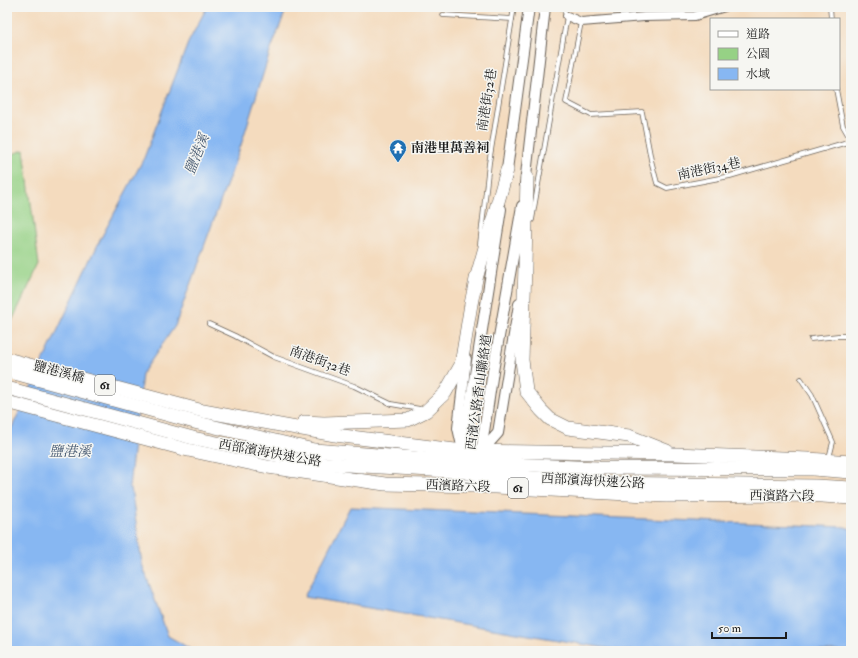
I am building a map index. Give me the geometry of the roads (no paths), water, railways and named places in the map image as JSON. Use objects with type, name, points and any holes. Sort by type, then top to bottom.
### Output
[{"type":"main road","points":[[257,420],[324,423],[408,420],[426,411],[444,393],[462,365],[476,280],[507,170]]},
{"type":"main road","points":[[527,177],[522,360],[526,391],[550,419],[568,428],[629,436],[674,454]]},
{"type":"main road","name":"鹽港溪橋","points":[[7,359],[201,416]]},
{"type":"main road","name":"鹽港溪橋","points":[[7,371],[201,416]]},
{"type":"main road","name":"61","points":[[7,388],[191,444]]},
{"type":"main road","name":"61","points":[[7,402],[191,444]]},
{"type":"main road","name":"西部濱海快速公路","points":[[201,416],[314,450],[464,462],[598,468],[813,469],[851,472]]},
{"type":"main road","name":"61","points":[[201,416],[257,420],[464,462],[482,463],[674,454],[851,462]]},
{"type":"main road","name":"西部濱海快速公路","points":[[191,444],[314,462],[464,462]]},
{"type":"main road","name":"西濱路六段","points":[[191,444],[268,467],[385,484],[476,486],[666,496],[808,495],[851,498]]},
{"type":"main road","name":"西部濱海快速公路","points":[[482,463],[598,483],[816,486],[851,488]]},
{"type":"street","name":"西濱公路香山聯絡道","points":[[464,462],[507,170],[529,7]]},
{"type":"street","name":"西濱公路香山聯絡道","points":[[476,486],[482,463],[493,371],[527,177],[545,7]]},
{"type":"street","points":[[567,16],[582,22],[644,17],[695,16],[725,7]]},
{"type":"street","points":[[482,463],[498,433],[525,266]]},
{"type":"street","points":[[476,280],[458,428],[464,462],[476,486]]},
{"type":"lane","name":"南港街32巷","points":[[476,280],[489,163],[514,7]]},
{"type":"lane","points":[[525,266],[567,16],[562,7]]},
{"type":"lane","points":[[830,7],[831,18]]},
{"type":"lane","points":[[443,15],[512,19]]},
{"type":"lane","name":"南港街34巷","points":[[582,22],[566,102],[591,115],[642,112],[651,160],[657,182],[667,188],[730,176],[851,141],[842,126],[836,90]]},
{"type":"lane","name":"南港街32巷","points":[[209,324],[274,357],[354,386],[391,404],[426,411]]},
{"type":"lane","points":[[810,339],[851,336]]},
{"type":"lane","points":[[801,379],[812,395],[833,442],[829,461]]},
{"type":"water","name":"鹽港溪","points":[[207,7],[287,7],[270,52],[241,145],[175,326],[142,374],[129,487],[131,488],[142,564],[168,636],[194,651],[7,651],[7,438],[101,238],[144,158],[188,43]]},
{"type":"water","points":[[350,507],[845,527],[851,529],[851,651],[623,651],[304,597]]},
{"type":"waterway","points":[[550,648],[571,651]]},
{"type":"place","name":"南港里萬善祠","points":[[398,163]]}]
